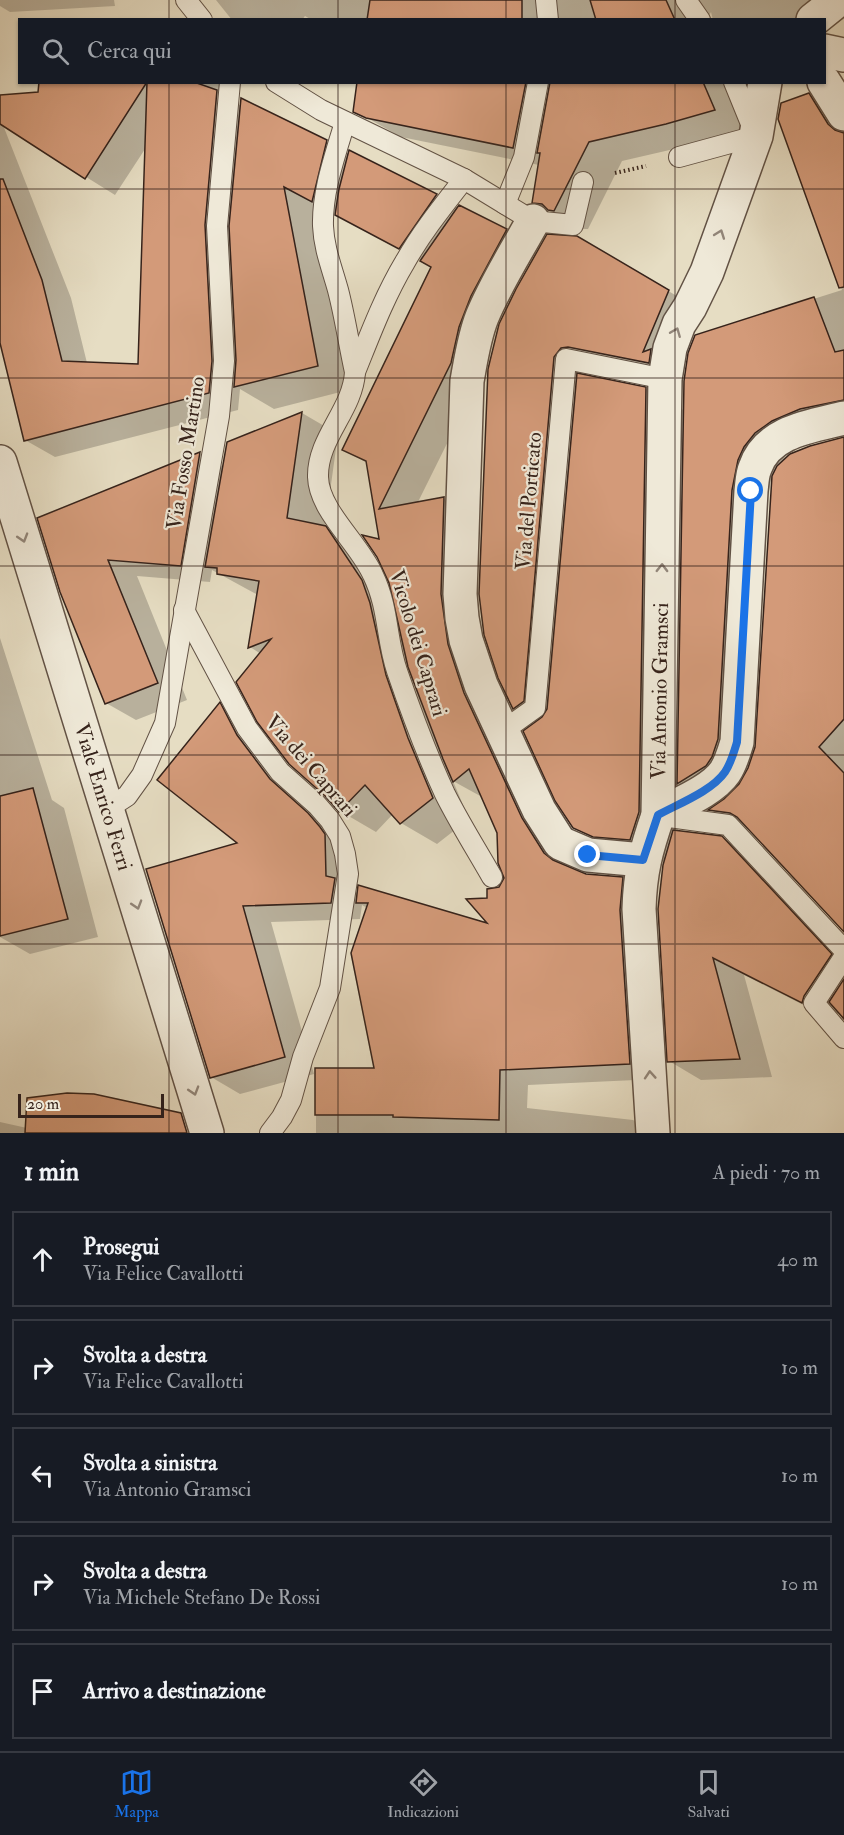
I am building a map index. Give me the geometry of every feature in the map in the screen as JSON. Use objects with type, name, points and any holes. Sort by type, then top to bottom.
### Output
[{"type":"street","points":[[816,18],[838,0]]},
{"type":"street","points":[[826,51],[844,55]]},
{"type":"street","name":"Via Antonio Gramsci","points":[[653,1133],[639,909],[643,860],[658,815],[664,379],[670,348],[679,324],[699,288],[756,136],[765,84]]},
{"type":"street","points":[[825,84],[844,114]]},
{"type":"street","points":[[533,220],[482,318],[471,358],[467,381],[459,569],[462,618],[481,685],[538,810],[560,843],[588,855],[643,860]]},
{"type":"street","points":[[658,815],[714,784],[725,772],[737,742],[751,491],[755,467],[762,454],[776,441],[791,432],[844,418]]},
{"type":"street","name":"Viale Enrico Ferri","points":[[0,462],[207,1133]]},
{"type":"lane","points":[[186,0],[200,18]]},
{"type":"lane","points":[[546,0],[548,18]]},
{"type":"lane","points":[[686,0],[699,18]]},
{"type":"lane","name":"Via Fosso Martino","points":[[107,809],[127,796],[142,775],[165,723],[219,416],[224,333],[217,226],[230,84]]},
{"type":"lane","points":[[279,84],[345,122],[464,179],[533,220],[573,225],[583,182]]},
{"type":"lane","points":[[505,204],[524,157],[538,84]]},
{"type":"lane","points":[[679,157],[756,136],[735,84]]},
{"type":"lane","points":[[345,122],[330,173],[323,226],[328,259],[338,290],[355,372]]},
{"type":"lane","points":[[355,372],[386,297],[405,262],[426,227],[464,179]]},
{"type":"lane","name":"Via del Porticato","points":[[503,731],[535,708],[566,359],[664,379]]},
{"type":"lane","name":"Vicolo dei Caprari","points":[[355,372],[351,394],[323,447],[318,465],[320,493],[327,508],[360,550],[373,574],[386,610],[396,669],[434,768],[460,822],[492,877]]},
{"type":"lane","name":"Via dei Caprari","points":[[184,610],[246,728],[280,772],[317,805],[330,820],[340,836],[345,854],[348,874],[330,988],[303,1057],[291,1100],[270,1133]]},
{"type":"lane","points":[[658,815],[728,825],[844,950]]},
{"type":"lane","points":[[844,957],[814,1003],[844,1038]]},
{"type":"path","points":[[583,182],[679,157]]},
{"type":"building","points":[[370,0],[522,0],[522,18],[367,18]]},
{"type":"building","points":[[590,0],[666,0],[674,18],[595,18]]},
{"type":"building","points":[[39,84],[146,84],[85,179],[0,124],[0,95],[38,92]]},
{"type":"building","points":[[147,84],[200,84],[217,90],[205,225],[212,361],[209,393],[24,441],[0,343],[0,179],[3,179],[42,280],[62,361],[138,364]]},
{"type":"building","points":[[357,84],[526,84],[513,148],[366,118],[353,112]]},
{"type":"building","points":[[550,84],[704,84],[715,110],[589,142],[554,211],[548,210],[542,204],[532,203],[540,153],[537,153]]},
{"type":"building","points":[[809,93],[828,124],[844,133],[844,287],[839,288],[778,119],[781,103]]},
{"type":"building","points":[[241,98],[327,140],[312,202],[284,187],[318,366],[234,387],[236,360],[229,226]]},
{"type":"building","points":[[349,150],[437,194],[399,249],[335,215]]},
{"type":"building","points":[[459,205],[507,229],[471,296],[459,327],[451,363],[379,509],[444,497],[441,594],[448,644],[464,693],[522,818],[544,853],[553,860],[586,874],[623,877],[620,910],[630,1064],[500,1070],[499,1120],[393,1117],[393,1115],[315,1115],[315,1068],[374,1068],[351,953],[368,903],[356,903],[358,885],[487,923],[466,899],[487,898],[487,889],[499,887],[504,878],[498,863],[497,833],[469,769],[453,782],[443,759],[408,667],[389,583],[377,557],[362,535],[379,539],[366,461],[342,450],[431,267],[420,261]]},
{"type":"building","points":[[547,234],[577,236],[669,290],[643,352],[651,349],[649,363],[568,347],[561,348],[554,357],[524,701],[513,709],[498,678],[484,635],[479,594],[488,369],[499,324]]},
{"type":"building","points":[[814,297],[835,352],[844,350],[844,400],[800,409],[772,421],[755,433],[744,447],[738,460],[732,490],[718,739],[712,757],[706,766],[677,784],[684,381],[688,353],[695,335]]},
{"type":"building","points":[[577,373],[646,387],[639,812],[630,840],[593,837],[573,828],[555,801],[523,731],[542,717],[547,709]]},
{"type":"building","points":[[302,412],[287,518],[326,526],[362,580],[370,603],[386,675],[408,738],[433,798],[400,824],[365,785],[339,812],[325,796],[289,764],[257,722],[236,682],[271,639],[248,648],[259,581],[217,574],[217,568],[205,567],[227,442]]},
{"type":"building","points":[[844,437],[844,719],[819,747],[844,773],[844,932],[737,817],[730,813],[708,810],[724,799],[739,784],[748,768],[755,747],[772,476],[777,466],[790,454]]},
{"type":"building","points":[[200,452],[181,566],[108,560],[158,683],[105,704],[60,592],[37,518]]},
{"type":"building","points":[[220,702],[237,735],[270,779],[308,813],[325,834],[326,876],[335,878],[331,903],[243,906],[285,1057],[210,1078],[146,869],[237,843],[157,780]]},
{"type":"building","points":[[33,788],[68,919],[0,936],[0,796]]},
{"type":"building","points":[[673,830],[722,836],[832,954],[804,996],[802,1003],[713,958],[740,1059],[667,1062],[658,909],[663,865]]},
{"type":"building","points":[[844,979],[844,1019],[829,1002]]},
{"type":"building","points":[[67,1093],[94,1094],[181,1113],[187,1133],[25,1133],[27,1098]]},
{"type":"route","points":[[588,855],[643,860],[658,815],[714,784],[725,772],[732,759],[737,742],[751,491]]}]
